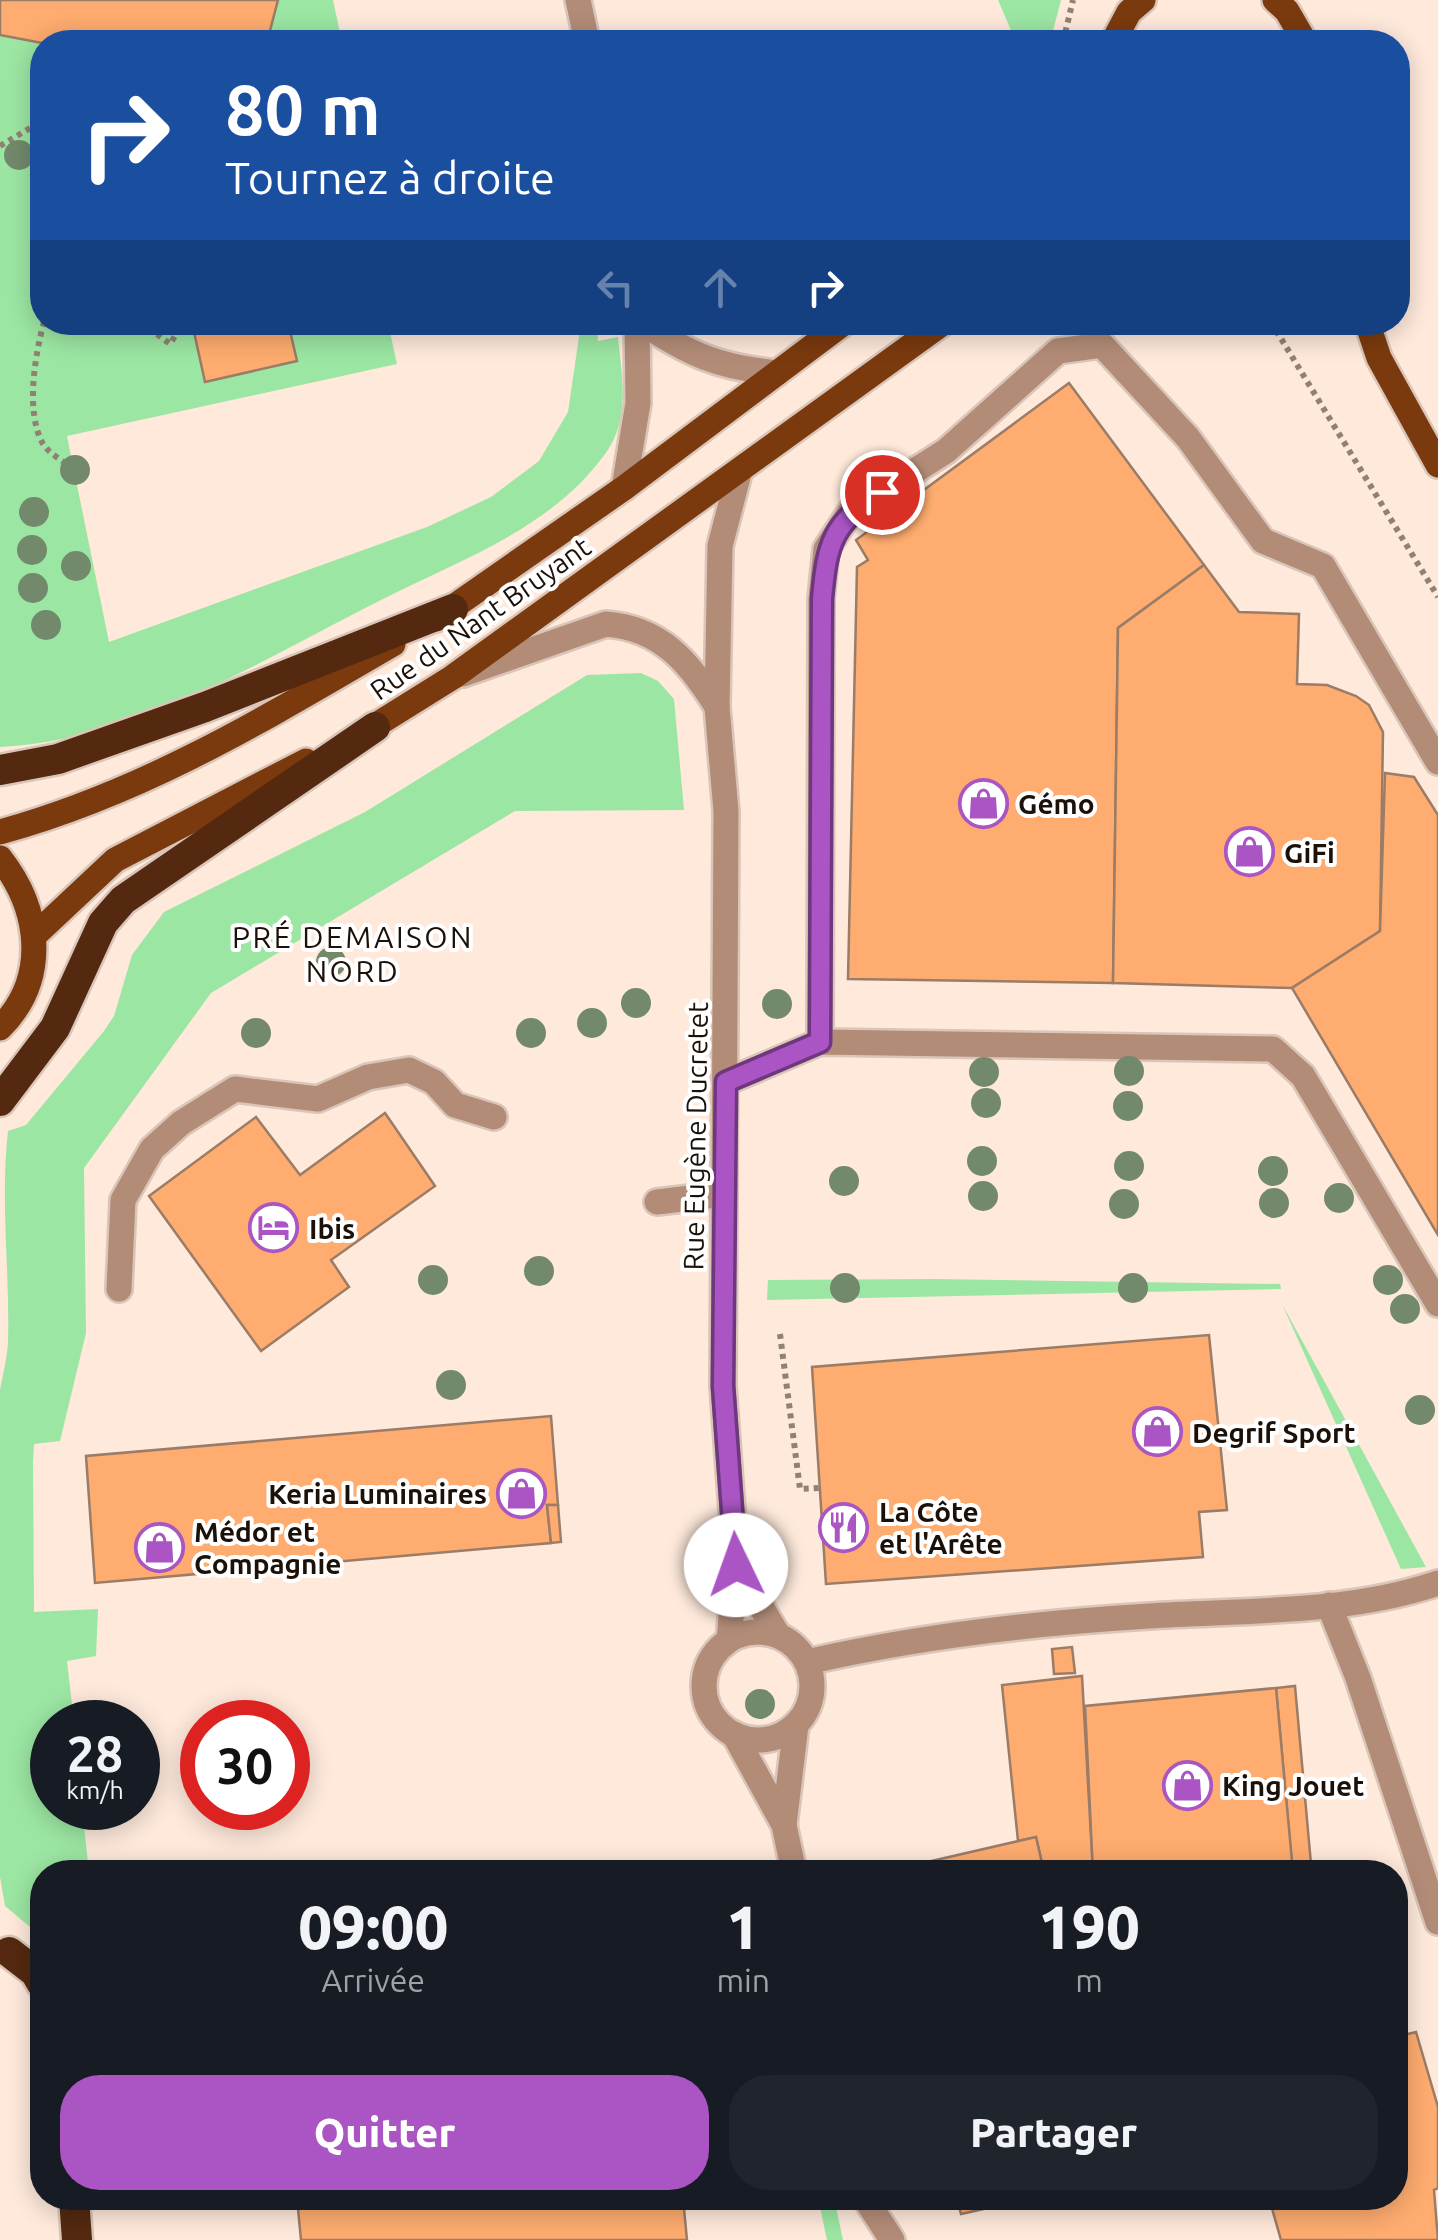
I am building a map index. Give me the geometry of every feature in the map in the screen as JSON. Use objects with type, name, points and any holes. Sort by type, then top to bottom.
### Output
[{"type":"highway","points":[[0,770],[58,759],[206,707],[453,609]]},
{"type":"highway","points":[[0,1101],[55,1028],[102,923],[123,900],[375,727]]},
{"type":"highway","points":[[9,1952],[30,1968]]},
{"type":"highway","points":[[75,2210],[77,2240]]},
{"type":"main road","points":[[1276,0],[1288,11],[1298,30]]},
{"type":"main road","points":[[1120,30],[1134,4]]},
{"type":"main road","name":"Rue du Nant Bruyant","points":[[0,832],[54,817],[202,755],[453,609],[624,488],[827,335]]},
{"type":"main road","name":"Rue du Nant Bruyant","points":[[35,935],[115,860],[375,727],[453,677],[926,335]]},
{"type":"main road","points":[[1360,335],[1379,358]]},
{"type":"main road","points":[[1371,335],[1379,358],[1438,466]]},
{"type":"main road","points":[[0,858],[18,880],[35,935],[34,965],[25,992],[0,1028]]},
{"type":"street","points":[[578,0],[584,30]]},
{"type":"street","points":[[624,488],[638,403],[639,335]]},
{"type":"street","points":[[661,335],[701,359],[777,373]]},
{"type":"street","points":[[820,1042],[821,617],[826,549],[850,512],[946,451],[1058,351],[1102,345],[1119,358],[1188,438],[1263,541],[1322,566],[1438,762]]},
{"type":"street","name":"Rue Eugène Ducretet","points":[[729,1640],[736,1565],[723,1386],[726,812],[717,707],[720,546],[739,472]]},
{"type":"street","name":"Rue Eugène Ducretet","points":[[453,677],[606,624],[631,626],[690,663],[717,707]]},
{"type":"street","points":[[726,1082],[820,1042],[1272,1049],[1303,1076],[1438,1304]]},
{"type":"street","points":[[119,1289],[123,1200],[152,1149],[181,1123],[235,1089],[318,1099],[368,1076],[409,1070],[434,1082],[455,1106],[494,1116]]},
{"type":"street","points":[[657,1202],[724,1194]]},
{"type":"street","name":"Rue Eugène Ducretet","points":[[736,1565],[778,1635]]},
{"type":"street","points":[[807,1662],[918,1637],[1328,1605],[1409,1593],[1438,1582]]},
{"type":"street","points":[[1328,1605],[1358,1678],[1438,1922]]},
{"type":"street","points":[[784,1825],[796,1725],[811,1699],[807,1662],[778,1635],[761,1631],[729,1640],[709,1663],[704,1694],[720,1724],[734,1734],[766,1740],[796,1725]]},
{"type":"street","points":[[734,1734],[784,1825],[791,1860]]},
{"type":"street","points":[[867,2210],[874,2240]]},
{"type":"street","points":[[872,2210],[892,2240]]},
{"type":"path","points":[[1066,30],[1072,0]]},
{"type":"path","points":[[0,146],[30,128]]},
{"type":"path","points":[[42,335],[35,382],[37,424],[44,446],[74,470]]},
{"type":"path","points":[[158,335],[170,344],[176,335]]},
{"type":"path","points":[[1279,335],[1438,598]]},
{"type":"path","points":[[780,1334],[800,1490],[819,1488]]},
{"type":"green space","points":[[0,0],[333,0],[339,30],[30,30],[30,335],[391,335],[397,364],[67,436],[109,642],[427,527],[491,497],[539,461],[568,412],[579,335],[598,335],[598,341],[618,337],[622,412],[613,441],[583,480],[530,523],[243,672],[148,714],[99,730],[0,747]]},
{"type":"green space","points":[[998,0],[1061,0],[1053,30],[1011,30]]},
{"type":"green space","points":[[641,673],[658,681],[674,699],[684,810],[515,811],[211,993],[84,1168],[86,1333],[60,1441],[34,1444],[34,1612],[98,1609],[96,1656],[67,1661],[71,1700],[30,1700],[30,1830],[84,1830],[88,1860],[30,1860],[30,1927],[5,1906],[0,1877],[0,1390],[8,1343],[8,1131],[26,1125],[104,1031],[114,1016],[132,955],[164,912],[365,812],[587,675]]},
{"type":"green space","points":[[768,1280],[1280,1284],[1281,1289],[767,1300]]},
{"type":"green space","points":[[1282,1304],[1426,1567],[1401,1569]]},
{"type":"green space","points":[[821,2210],[837,2210],[843,2240],[827,2240]]},
{"type":"building","points":[[0,0],[278,0],[270,30],[30,30],[30,41],[0,35]]},
{"type":"building","points":[[195,335],[291,335],[297,361],[205,382]]},
{"type":"building","name":"Gémo","points":[[1069,383],[1204,565],[1118,628],[1113,983],[848,979],[857,567],[868,560],[856,540]]},
{"type":"building","name":"GiFi","points":[[1204,565],[1239,612],[1299,614],[1297,684],[1327,685],[1356,696],[1369,705],[1383,732],[1380,931],[1292,988],[1113,983],[1118,628]]},
{"type":"building","points":[[1385,773],[1414,777],[1438,815],[1438,1235],[1292,988],[1380,931]]},
{"type":"building","name":"Ibis","points":[[385,1113],[435,1186],[331,1260],[349,1287],[261,1351],[149,1196],[256,1117],[300,1175]]},
{"type":"building","points":[[1209,1335],[1227,1510],[1199,1512],[1203,1557],[826,1584],[812,1367]]},
{"type":"building","points":[[551,1416],[558,1505],[547,1505],[551,1543],[95,1583],[86,1456]]},
{"type":"building","points":[[547,1505],[558,1505],[561,1542],[551,1543]]},
{"type":"building","points":[[1072,1647],[1075,1673],[1054,1674],[1052,1649]]},
{"type":"building","points":[[1082,1676],[1092,1860],[1041,1860],[1036,1837],[1018,1841],[1002,1685]]},
{"type":"building","points":[[1295,1686],[1311,1860],[1292,1860],[1276,1688]]},
{"type":"building","name":"King Jouet","points":[[1276,1688],[1292,1860],[1092,1860],[1085,1706]]},
{"type":"building","points":[[1036,1837],[1041,1860],[936,1860]]},
{"type":"building","points":[[1416,2032],[1438,2107],[1438,2188],[1434,2190],[1438,2240],[1281,2240],[1272,2210],[1408,2210],[1408,2034]]},
{"type":"building","points":[[298,2210],[684,2210],[687,2240],[301,2240]]},
{"type":"place","name":"Gémo","points":[[983,803]]},
{"type":"place","name":"GiFi","points":[[1249,852]]},
{"type":"place","name":"Ibis","points":[[274,1228]]},
{"type":"place","name":"Degrif Sport","points":[[1157,1432]]},
{"type":"place","name":"Keria Luminaires","points":[[522,1493]]},
{"type":"place","name":"La Côte et l'Arête","points":[[844,1527]]},
{"type":"place","name":"Médor et Compagnie","points":[[159,1547]]},
{"type":"place","name":"King Jouet","points":[[1187,1785]]},
{"type":"district","name":"PRÉ DEMAISON NORD","points":[[353,954]]},
{"type":"route","points":[[736,1565],[723,1386],[726,1082],[820,1042],[822,599],[826,549],[850,512],[882,492]]}]
